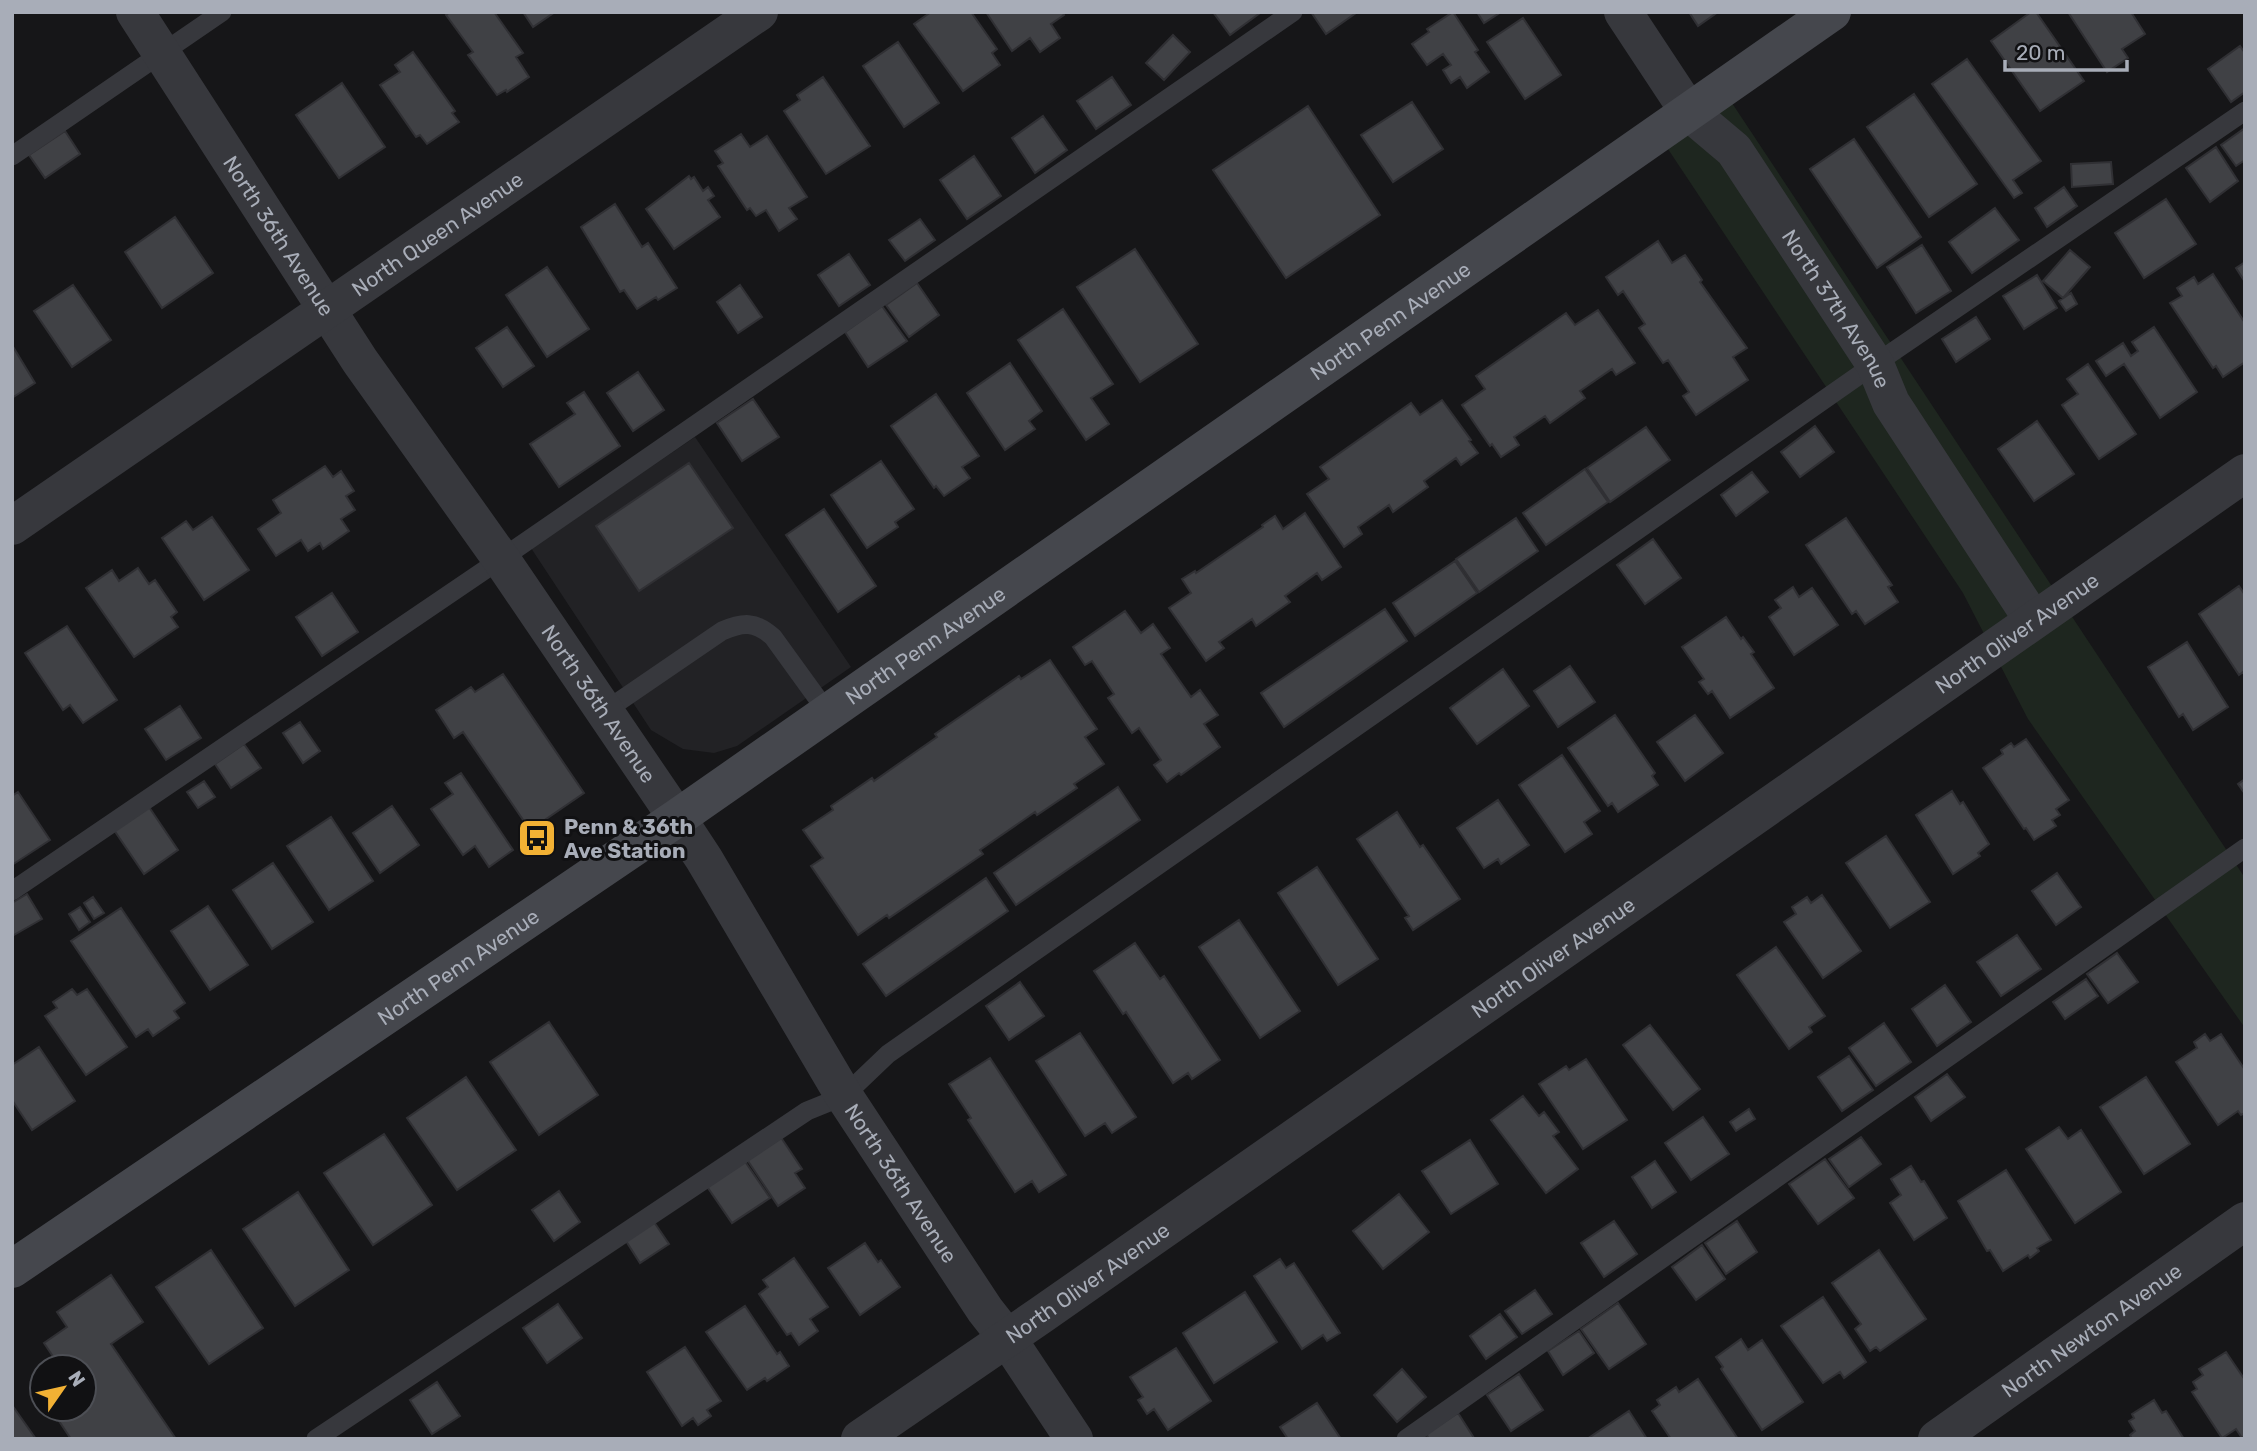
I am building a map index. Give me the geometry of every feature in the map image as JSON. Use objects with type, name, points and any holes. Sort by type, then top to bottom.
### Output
[{"type":"main road","name":"North Penn Avenue","points":[[12,1269],[677,818],[1832,12]]},
{"type":"street","name":"North 36th Avenue","points":[[135,12],[327,311],[501,559],[704,859],[844,1096],[1074,1439]]},
{"type":"street","name":"North Queen Avenue","points":[[12,526],[759,12]]},
{"type":"street","name":"North 37th Avenue","points":[[1623,12],[1689,112],[1734,150],[1875,364],[1891,403],[2034,620]]},
{"type":"street","name":"North Oliver Avenue","points":[[860,1439],[2245,473]]},
{"type":"street","name":"North Newton Avenue","points":[[1937,1439],[2245,1222]]},
{"type":"lane","points":[[12,156],[222,12]]},
{"type":"lane","points":[[12,891],[501,559],[1293,12]]},
{"type":"lane","points":[[316,1439],[807,1111],[844,1096],[888,1054],[1875,364],[2245,111]]},
{"type":"lane","points":[[605,711],[722,631],[738,624],[751,623],[762,627],[773,638],[828,713]]},
{"type":"lane","points":[[1406,1439],[2245,848]]},
{"type":"shaded area","points":[[1722,88],[2245,878],[2245,1028],[2028,719],[1963,593],[1658,134]]},
{"type":"shaded area","points":[[695,437],[851,667],[737,746],[714,753],[683,749],[651,730],[531,548]]},
{"type":"building","points":[[450,12],[494,12],[523,53],[516,57],[529,77],[507,92],[506,90],[497,95],[468,55],[473,52],[446,15]]},
{"type":"building","points":[[523,12],[555,12],[533,27]]},
{"type":"building","points":[[931,12],[971,12],[997,49],[992,53],[1000,65],[963,91],[914,24]]},
{"type":"building","points":[[986,12],[1062,12],[1064,15],[1051,24],[1060,38],[1040,52],[1030,38],[1012,51]]},
{"type":"building","points":[[1213,12],[1260,12],[1260,13],[1230,35]]},
{"type":"building","points":[[1311,12],[1356,12],[1356,13],[1326,34]]},
{"type":"building","points":[[1453,12],[1489,72],[1467,88],[1460,77],[1451,83],[1443,70],[1451,65],[1443,54],[1427,65],[1412,44],[1429,32],[1427,29]]},
{"type":"building","points":[[1477,12],[1501,12],[1484,23]]},
{"type":"building","points":[[1689,12],[1718,12],[1698,26]]},
{"type":"building","points":[[2031,12],[2036,12],[2084,81],[2040,111],[1991,41]]},
{"type":"building","points":[[2068,12],[2131,12],[2145,34],[2122,49],[2128,58],[2107,72]]},
{"type":"building","points":[[1523,18],[1561,75],[1525,99],[1487,42]]},
{"type":"building","points":[[1173,35],[1190,52],[1164,80],[1146,63]]},
{"type":"building","points":[[898,42],[939,103],[904,127],[863,66]]},
{"type":"building","points":[[2240,46],[2245,53],[2245,92],[2231,102],[2208,69]]},
{"type":"building","points":[[413,52],[455,111],[452,113],[459,122],[427,144],[420,135],[416,137],[380,85],[400,72],[395,65]]},
{"type":"building","points":[[1967,59],[2041,161],[2013,180],[2022,193],[2014,198],[1932,84]]},
{"type":"building","points":[[823,77],[870,146],[826,174],[784,111],[800,100],[797,95]]},
{"type":"building","points":[[1112,77],[1131,105],[1096,129],[1077,101]]},
{"type":"building","points":[[342,83],[385,147],[339,178],[296,115]]},
{"type":"building","points":[[1914,94],[1977,184],[1929,217],[1867,127]]},
{"type":"building","points":[[1412,102],[1443,149],[1393,182],[1361,135]]},
{"type":"building","points":[[1308,106],[1380,215],[1286,278],[1213,170]]},
{"type":"building","points":[[1043,116],[1067,150],[1035,173],[1012,138]]},
{"type":"building","points":[[2245,128],[2245,160],[2236,166],[2221,145]]},
{"type":"building","points":[[65,131],[80,154],[45,178],[29,155]]},
{"type":"building","points":[[741,134],[750,147],[767,136],[807,197],[789,208],[797,219],[779,231],[766,210],[756,216],[750,208],[747,210],[718,166],[723,163],[715,151]]},
{"type":"building","points":[[1854,139],[1921,237],[1877,268],[1810,169]]},
{"type":"building","points":[[2216,147],[2238,181],[2210,202],[2186,168]]},
{"type":"building","points":[[974,156],[1001,196],[967,219],[940,180]]},
{"type":"building","points":[[2111,162],[2113,184],[2072,187],[2071,164]]},
{"type":"building","points":[[689,176],[691,179],[694,177],[703,191],[708,187],[714,196],[708,200],[720,217],[674,249],[646,209]]},
{"type":"building","points":[[2064,187],[2077,206],[2047,227],[2035,208]]},
{"type":"building","points":[[2166,199],[2196,244],[2144,278],[2115,233]]},
{"type":"building","points":[[615,204],[642,247],[648,243],[677,288],[637,309],[624,290],[620,292],[581,227]]},
{"type":"building","points":[[1995,208],[2019,240],[1972,273],[1949,242]]},
{"type":"building","points":[[175,217],[213,273],[162,308],[125,252]]},
{"type":"building","points":[[920,219],[935,240],[905,261],[889,240]]},
{"type":"building","points":[[1658,241],[1672,263],[1685,255],[1702,280],[1700,282],[1747,348],[1733,357],[1748,380],[1696,415],[1683,396],[1689,392],[1668,360],[1663,363],[1639,328],[1645,324],[1623,291],[1618,295],[1606,277]]},
{"type":"building","points":[[1922,245],[1951,291],[1916,313],[1887,267]]},
{"type":"building","points":[[1135,249],[1198,344],[1140,382],[1077,287]]},
{"type":"building","points":[[2070,250],[2090,267],[2063,298],[2043,281]]},
{"type":"building","points":[[849,254],[870,285],[839,306],[818,275]]},
{"type":"building","points":[[2245,262],[2245,282],[2236,268]]},
{"type":"building","points":[[547,267],[589,329],[547,357],[506,295]]},
{"type":"building","points":[[2213,274],[2245,323],[2245,362],[2223,377],[2216,366],[2213,368],[2170,303],[2182,296],[2177,288],[2194,277],[2198,284]]},
{"type":"building","points":[[2037,275],[2057,308],[2024,329],[2003,296]]},
{"type":"building","points":[[917,283],[939,315],[909,337],[886,305]]},
{"type":"building","points":[[73,285],[111,340],[72,367],[34,311]]},
{"type":"building","points":[[740,285],[762,317],[738,333],[717,302]]},
{"type":"building","points":[[2071,293],[2077,304],[2066,311],[2059,301]]},
{"type":"building","points":[[882,306],[907,341],[868,367],[845,332]]},
{"type":"building","points":[[1063,309],[1113,384],[1091,398],[1109,424],[1086,440],[1018,340]]},
{"type":"building","points":[[1598,310],[1635,363],[1616,375],[1612,369],[1580,391],[1585,398],[1550,423],[1545,416],[1514,437],[1519,445],[1501,457],[1492,444],[1490,446],[1462,405],[1485,389],[1476,376],[1566,313],[1575,325]]},
{"type":"building","points":[[1976,317],[1990,339],[1956,362],[1942,339]]},
{"type":"building","points":[[507,327],[534,366],[503,387],[476,348]]},
{"type":"building","points":[[2154,327],[2197,392],[2160,418],[2124,364],[2106,376],[2096,361],[2123,343],[2131,356],[2138,351],[2132,342]]},
{"type":"building","points":[[12,345],[35,383],[12,398]]},
{"type":"building","points":[[1010,363],[1042,411],[1029,421],[1035,429],[1005,450],[967,393]]},
{"type":"building","points":[[2088,364],[2136,434],[2099,459],[2062,405],[2078,394],[2067,379]]},
{"type":"building","points":[[638,372],[664,410],[633,431],[607,393]]},
{"type":"building","points":[[584,392],[620,446],[559,487],[530,444],[575,414],[567,403]]},
{"type":"building","points":[[936,394],[979,456],[962,467],[970,478],[944,496],[936,486],[934,488],[891,426]]},
{"type":"building","points":[[753,399],[779,437],[742,461],[717,423]]},
{"type":"building","points":[[1442,400],[1478,453],[1461,465],[1456,458],[1424,481],[1428,487],[1393,512],[1389,505],[1358,527],[1362,534],[1344,547],[1307,494],[1329,479],[1320,467],[1411,403],[1420,415]]},
{"type":"building","points":[[2037,421],[2074,474],[2034,501],[1998,449]]},
{"type":"building","points":[[1815,426],[1834,452],[1800,477],[1781,452]]},
{"type":"building","points":[[1646,427],[1670,460],[1610,502],[1587,468]]},
{"type":"building","points":[[881,461],[914,509],[895,522],[898,527],[867,548],[831,495]]},
{"type":"building","points":[[689,463],[733,528],[639,591],[596,526]]},
{"type":"building","points":[[325,466],[333,477],[341,471],[354,491],[346,496],[355,510],[341,519],[349,531],[323,549],[320,543],[308,551],[301,540],[276,556],[258,529],[281,513],[273,500]]},
{"type":"building","points":[[1585,469],[1608,502],[1546,545],[1523,513]]},
{"type":"building","points":[[1752,472],[1768,492],[1736,516],[1721,495]]},
{"type":"building","points":[[824,509],[876,586],[838,612],[786,535]]},
{"type":"building","points":[[1305,513],[1341,567],[1322,580],[1317,573],[1285,596],[1290,602],[1256,626],[1252,619],[1219,642],[1224,648],[1206,661],[1169,608],[1191,593],[1182,579],[1195,571],[1196,573],[1275,516],[1283,529]]},
{"type":"building","points":[[212,517],[249,570],[204,600],[162,538],[186,521],[193,530]]},
{"type":"building","points":[[1516,518],[1538,551],[1479,592],[1456,559]]},
{"type":"building","points":[[1846,518],[1892,585],[1888,587],[1898,602],[1865,624],[1856,611],[1852,614],[1806,545]]},
{"type":"building","points":[[1653,539],[1681,578],[1645,604],[1617,565]]},
{"type":"building","points":[[1455,561],[1477,593],[1415,636],[1393,603]]},
{"type":"building","points":[[138,568],[149,584],[155,580],[177,612],[171,617],[178,627],[134,657],[86,588],[112,570],[119,581]]},
{"type":"building","points":[[2239,586],[2245,595],[2245,675],[2243,672],[2239,675],[2199,614]]},
{"type":"building","points":[[1793,587],[1799,597],[1812,588],[1838,625],[1794,655],[1769,617],[1781,608],[1775,600]]},
{"type":"building","points":[[332,593],[358,632],[322,656],[296,617]]},
{"type":"building","points":[[1385,609],[1407,641],[1284,727],[1261,693]]},
{"type":"building","points":[[1125,611],[1141,633],[1153,624],[1170,648],[1161,654],[1191,697],[1200,690],[1218,715],[1204,724],[1220,747],[1167,782],[1154,765],[1161,760],[1139,728],[1132,733],[1108,698],[1114,694],[1092,661],[1085,665],[1073,647]]},
{"type":"building","points":[[1726,617],[1754,652],[1751,654],[1774,688],[1730,718],[1712,691],[1708,694],[1699,682],[1704,679],[1682,647]]},
{"type":"building","points":[[67,626],[117,700],[83,723],[70,705],[63,710],[25,653]]},
{"type":"building","points":[[2187,642],[2228,707],[2193,730],[2183,714],[2179,717],[2148,667]]},
{"type":"building","points":[[1050,660],[1097,729],[1085,737],[1104,764],[1074,784],[1077,788],[1037,815],[1035,812],[980,850],[983,854],[889,918],[887,915],[858,935],[811,866],[823,858],[803,830],[833,810],[831,806],[872,778],[874,781],[937,737],[935,734],[1019,676],[1021,679]]},
{"type":"building","points":[[1570,666],[1595,702],[1558,727],[1534,691]]},
{"type":"building","points":[[1503,669],[1529,706],[1477,744],[1450,708]]},
{"type":"building","points":[[503,674],[584,793],[530,830],[463,732],[454,738],[436,710],[471,687],[475,692]]},
{"type":"building","points":[[180,706],[201,738],[166,760],[145,729]]},
{"type":"building","points":[[1615,715],[1655,773],[1652,776],[1658,785],[1618,812],[1612,803],[1608,806],[1568,748]]},
{"type":"building","points":[[1695,715],[1723,753],[1685,781],[1657,742]]},
{"type":"building","points":[[300,722],[320,751],[303,763],[283,733]]},
{"type":"building","points":[[2026,739],[2069,800],[2056,809],[2060,815],[2052,820],[2056,826],[2034,840],[1983,768],[2003,754],[2001,750],[2011,743],[2014,747]]},
{"type":"building","points":[[244,744],[261,768],[231,788],[215,764]]},
{"type":"building","points":[[1562,755],[1600,811],[1584,822],[1592,834],[1565,852],[1519,785]]},
{"type":"building","points":[[461,773],[513,850],[489,867],[475,846],[463,855],[431,809],[453,794],[445,783]]},
{"type":"building","points":[[2245,779],[2245,794],[2238,784]]},
{"type":"building","points":[[204,781],[215,797],[198,808],[187,792]]},
{"type":"building","points":[[1118,787],[1140,820],[1016,905],[994,873]]},
{"type":"building","points":[[1952,791],[1960,804],[1963,802],[1989,844],[1978,853],[1980,856],[1953,874],[1916,815]]},
{"type":"building","points":[[18,792],[50,840],[12,865],[12,796]]},
{"type":"building","points":[[1498,800],[1529,845],[1501,864],[1498,859],[1484,868],[1457,828]]},
{"type":"building","points":[[392,806],[419,845],[380,873],[353,833]]},
{"type":"building","points":[[149,807],[178,850],[144,874],[114,830]]},
{"type":"building","points":[[1397,812],[1460,899],[1413,930],[1405,918],[1409,916],[1357,839]]},
{"type":"building","points":[[331,817],[373,881],[329,910],[287,846]]},
{"type":"building","points":[[1886,836],[1930,902],[1890,928],[1846,863]]},
{"type":"building","points":[[273,863],[313,922],[272,949],[233,890]]},
{"type":"building","points":[[1317,867],[1378,959],[1338,985],[1278,893]]},
{"type":"building","points":[[2057,873],[2081,907],[2056,925],[2032,891]]},
{"type":"building","points":[[986,878],[1008,911],[886,996],[863,964]]},
{"type":"building","points":[[27,894],[42,919],[12,936],[12,903]]},
{"type":"building","points":[[1822,895],[1861,951],[1823,978],[1784,922],[1796,914],[1792,907],[1807,897],[1811,903]]},
{"type":"building","points":[[93,897],[104,913],[94,919],[84,903]]},
{"type":"building","points":[[208,906],[248,965],[210,990],[171,931]]},
{"type":"building","points":[[80,907],[90,922],[79,930],[69,914]]},
{"type":"building","points":[[121,908],[185,1003],[174,1011],[179,1018],[153,1036],[148,1029],[136,1037],[71,941]]},
{"type":"building","points":[[1239,920],[1300,1011],[1260,1038],[1199,947]]},
{"type":"building","points":[[2017,935],[2041,969],[2001,996],[1977,962]]},
{"type":"building","points":[[1135,943],[1160,979],[1164,976],[1220,1060],[1192,1079],[1188,1073],[1173,1083],[1126,1012],[1123,1014],[1094,971]]},
{"type":"building","points":[[1776,947],[1825,1016],[1809,1027],[1812,1032],[1789,1049],[1737,975]]},
{"type":"building","points":[[2117,953],[2138,982],[2108,1003],[2087,974]]},
{"type":"building","points":[[2086,979],[2098,996],[2065,1019],[2053,1002]]},
{"type":"building","points":[[1020,982],[1044,1016],[1009,1040],[986,1006]]},
{"type":"building","points":[[1945,985],[1971,1022],[1937,1046],[1912,1009]]},
{"type":"building","points":[[72,989],[77,995],[87,989],[127,1047],[86,1075],[45,1016],[57,1008],[53,1002]]},
{"type":"building","points":[[549,1022],[598,1095],[539,1135],[490,1062]]},
{"type":"building","points":[[1884,1023],[1911,1062],[1876,1086],[1849,1048]]},
{"type":"building","points":[[1650,1025],[1700,1089],[1673,1110],[1623,1045]]},
{"type":"building","points":[[1080,1033],[1136,1117],[1112,1133],[1105,1123],[1085,1136],[1036,1061]]},
{"type":"building","points":[[2205,1034],[2210,1041],[2221,1034],[2245,1070],[2245,1113],[2241,1115],[2238,1111],[2218,1125],[2176,1062],[2197,1048],[2194,1042]]},
{"type":"building","points":[[39,1047],[75,1101],[32,1130],[12,1100],[12,1065]]},
{"type":"building","points":[[1849,1056],[1873,1090],[1842,1111],[1818,1077]]},
{"type":"building","points":[[990,1058],[1066,1175],[1039,1192],[1032,1181],[1015,1192],[968,1120],[971,1118],[949,1084]]},
{"type":"building","points":[[1586,1059],[1627,1120],[1583,1149],[1539,1084],[1566,1066],[1569,1070]]},
{"type":"building","points":[[1947,1074],[1965,1097],[1931,1121],[1915,1097]]},
{"type":"building","points":[[466,1077],[516,1150],[457,1190],[407,1118]]},
{"type":"building","points":[[2146,1077],[2190,1144],[2144,1174],[2100,1107]]},
{"type":"building","points":[[1523,1096],[1539,1116],[1544,1112],[1559,1132],[1553,1136],[1578,1169],[1546,1193],[1491,1120]]},
{"type":"building","points":[[1749,1109],[1755,1119],[1736,1131],[1730,1122]]},
{"type":"building","points":[[1703,1117],[1729,1154],[1691,1180],[1665,1143]]},
{"type":"building","points":[[2059,1127],[2068,1139],[2081,1130],[2121,1192],[2075,1223],[2026,1149]]},
{"type":"building","points":[[384,1134],[432,1205],[373,1245],[324,1173]]},
{"type":"building","points":[[780,1136],[802,1169],[795,1173],[805,1188],[778,1206],[746,1158]]},
{"type":"building","points":[[1861,1137],[1881,1164],[1849,1187],[1829,1159]]},
{"type":"building","points":[[1470,1140],[1498,1184],[1451,1214],[1422,1171]]},
{"type":"building","points":[[1825,1159],[1854,1198],[1818,1224],[1789,1184]]},
{"type":"building","points":[[744,1160],[770,1198],[732,1223],[706,1185]]},
{"type":"building","points":[[1655,1161],[1676,1192],[1652,1208],[1632,1177]]},
{"type":"building","points":[[1911,1166],[1921,1182],[1924,1181],[1947,1218],[1914,1240],[1890,1203],[1901,1195],[1891,1179]]},
{"type":"building","points":[[2006,1170],[2051,1240],[2037,1248],[2039,1251],[2030,1258],[2028,1255],[2003,1271],[1990,1250],[1987,1251],[1958,1201]]},
{"type":"building","points":[[559,1191],[580,1222],[554,1241],[532,1210]]},
{"type":"building","points":[[298,1192],[349,1270],[295,1306],[243,1229]]},
{"type":"building","points":[[1399,1194],[1429,1232],[1383,1269],[1353,1231]]},
{"type":"building","points":[[1614,1221],[1637,1254],[1604,1277],[1581,1243]]},
{"type":"building","points":[[1737,1221],[1757,1252],[1726,1274],[1705,1243]]},
{"type":"building","points":[[654,1222],[669,1244],[640,1263],[626,1241]]},
{"type":"building","points":[[865,1243],[900,1287],[860,1315],[828,1268]]},
{"type":"building","points":[[1702,1245],[1725,1279],[1696,1300],[1672,1267]]},
{"type":"building","points":[[211,1250],[263,1328],[209,1364],[156,1287]]},
{"type":"building","points":[[1879,1250],[1926,1319],[1880,1351],[1876,1347],[1870,1351],[1855,1329],[1861,1324],[1832,1283]]},
{"type":"building","points":[[794,1258],[828,1307],[810,1319],[818,1331],[799,1345],[791,1333],[787,1335],[759,1294],[768,1287],[763,1280]]},
{"type":"building","points":[[1280,1259],[1286,1268],[1294,1263],[1340,1333],[1327,1341],[1323,1335],[1302,1349],[1254,1276]]},
{"type":"building","points":[[111,1275],[143,1322],[111,1344],[176,1439],[71,1439],[60,1423],[98,1423],[98,1353],[51,1353],[44,1343],[67,1327],[57,1312]]},
{"type":"building","points":[[1535,1290],[1552,1314],[1522,1334],[1505,1311]]},
{"type":"building","points":[[1245,1292],[1277,1342],[1214,1383],[1183,1333]]},
{"type":"building","points":[[1823,1297],[1866,1362],[1844,1378],[1840,1372],[1823,1383],[1781,1326]]},
{"type":"building","points":[[1618,1303],[1646,1344],[1609,1369],[1581,1329]]},
{"type":"building","points":[[558,1304],[582,1338],[547,1363],[523,1328]]},
{"type":"building","points":[[745,1306],[777,1354],[780,1352],[789,1366],[767,1381],[765,1378],[747,1390],[706,1332]]},
{"type":"building","points":[[1500,1314],[1517,1337],[1486,1359],[1470,1336]]},
{"type":"building","points":[[1579,1331],[1594,1353],[1563,1375],[1548,1351]]},
{"type":"building","points":[[1741,1339],[1748,1350],[1762,1340],[1803,1402],[1762,1430],[1721,1369],[1723,1367],[1716,1357]]},
{"type":"building","points":[[685,1347],[721,1401],[707,1410],[711,1416],[698,1425],[693,1418],[682,1426],[647,1372]]},
{"type":"building","points":[[1176,1348],[1211,1401],[1168,1430],[1154,1409],[1147,1414],[1138,1400],[1143,1397],[1130,1377]]},
{"type":"building","points":[[2226,1352],[2245,1380],[2245,1436],[2242,1438],[2236,1429],[2222,1438],[2192,1392],[2197,1389],[2193,1382],[2203,1375],[2199,1369]]},
{"type":"building","points":[[1402,1369],[1426,1397],[1397,1422],[1374,1395]]},
{"type":"building","points":[[1519,1374],[1543,1410],[1511,1431],[1487,1395]]},
{"type":"building","points":[[1698,1379],[1738,1439],[1671,1439],[1652,1411],[1660,1405],[1657,1400],[1676,1387],[1679,1392]]},
{"type":"building","points":[[437,1382],[460,1416],[432,1434],[410,1400]]},
{"type":"building","points":[[2154,1400],[2162,1413],[2166,1411],[2184,1439],[2132,1439],[2130,1435],[2135,1431],[2129,1421],[2134,1418],[2132,1414]]},
{"type":"building","points":[[1317,1403],[1341,1439],[1288,1439],[1280,1427]]},
{"type":"building","points":[[12,1405],[36,1439],[12,1439]]},
{"type":"building","points":[[1629,1411],[1647,1439],[1587,1439]]},
{"type":"building","points":[[1458,1413],[1474,1438],[1429,1439],[1426,1434]]},
{"type":"place","name":"Penn & 36th Ave Station","points":[[537,838]]}]
